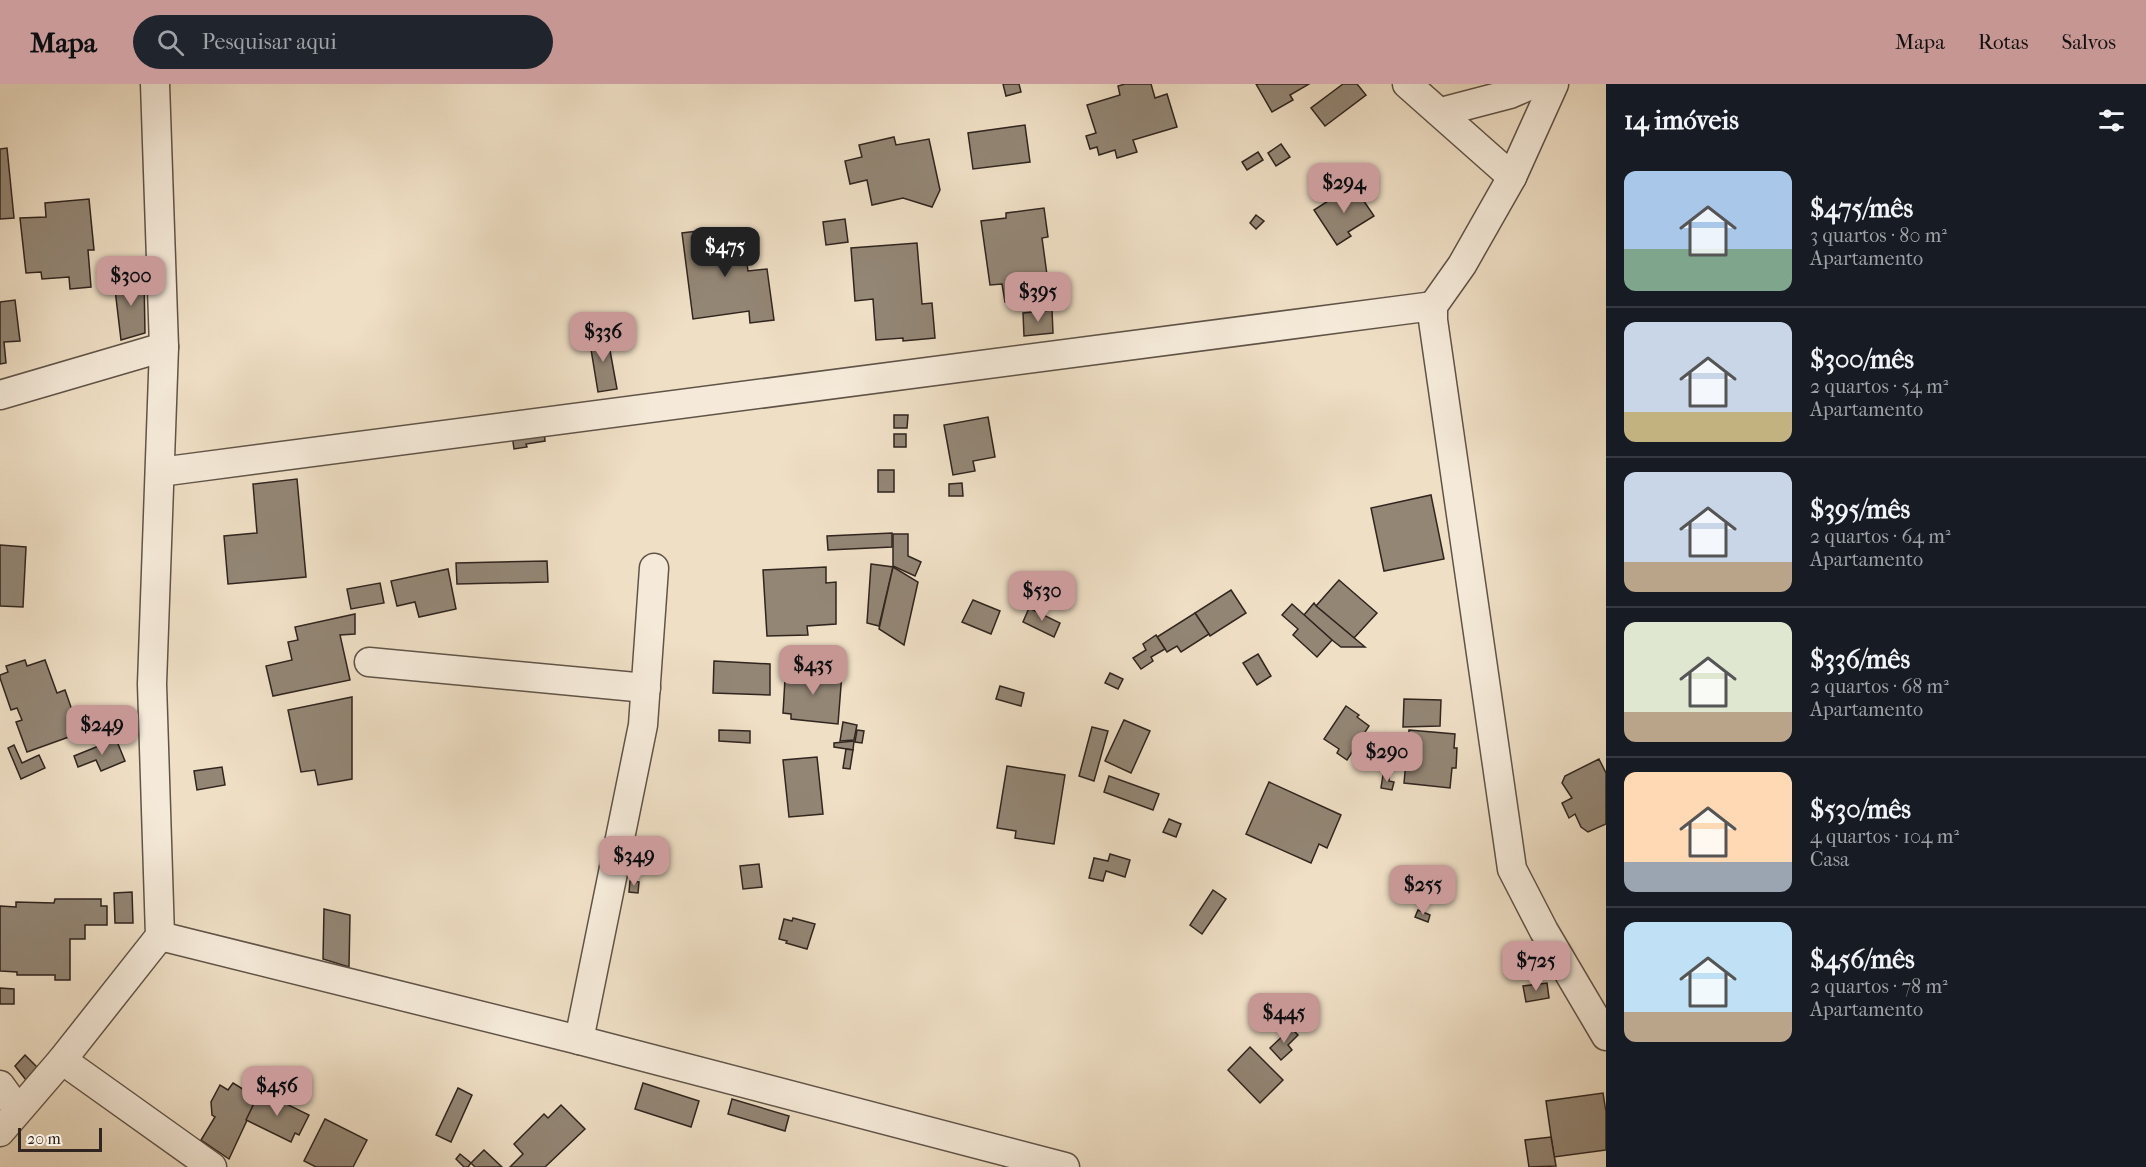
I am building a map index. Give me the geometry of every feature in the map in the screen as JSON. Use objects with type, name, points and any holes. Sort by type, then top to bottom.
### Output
[{"type":"street","points":[[0,1132],[63,1060],[160,936],[152,684],[164,347],[155,84]]},
{"type":"street","points":[[1407,84],[1512,177]]},
{"type":"street","points":[[1441,112],[1510,94],[1533,84]]},
{"type":"street","points":[[1554,84],[1512,177],[1462,265],[1433,306],[1512,869],[1544,931],[1606,1035]]},
{"type":"street","points":[[160,472],[1433,306]]},
{"type":"street","points":[[0,394],[164,347]]},
{"type":"street","points":[[579,1040],[644,725],[654,568]]},
{"type":"street","points":[[369,662],[646,688]]},
{"type":"street","points":[[160,936],[579,1040],[1065,1167]]},
{"type":"street","points":[[63,1060],[212,1167]]},
{"type":"street","points":[[0,1085],[18,1110]]},
{"type":"building","points":[[1003,84],[1019,84],[1021,92],[1006,96]]},
{"type":"building","points":[[1151,84],[1155,98],[1167,94],[1177,127],[1133,140],[1137,152],[1117,158],[1115,150],[1099,155],[1097,147],[1090,149],[1086,136],[1096,133],[1087,105],[1120,95],[1118,86]]},
{"type":"building","points":[[1256,84],[1309,84],[1290,95],[1293,100],[1272,112]]},
{"type":"building","points":[[1343,84],[1357,84],[1366,95],[1325,126],[1311,108]]},
{"type":"building","points":[[1025,125],[1030,162],[973,169],[968,133]]},
{"type":"building","points":[[894,137],[896,145],[929,139],[940,190],[932,207],[903,198],[872,205],[867,180],[850,184],[845,161],[862,157],[859,145]]},
{"type":"building","points":[[1281,144],[1290,157],[1276,166],[1268,153]]},
{"type":"building","points":[[7,148],[14,218],[0,219],[0,149]]},
{"type":"building","points":[[1258,152],[1263,160],[1247,170],[1242,162]]},
{"type":"building","points":[[1353,185],[1374,216],[1348,232],[1351,236],[1337,245],[1314,210]]},
{"type":"building","points":[[89,199],[94,250],[88,250],[91,287],[70,289],[69,277],[42,279],[41,272],[26,273],[20,218],[46,217],[45,203]]},
{"type":"building","points":[[1044,208],[1048,237],[1042,238],[1050,297],[1005,302],[1002,284],[990,285],[981,221],[1006,218],[1006,213]]},
{"type":"building","points":[[1256,215],[1264,221],[1256,229],[1250,223]]},
{"type":"building","points":[[845,219],[848,242],[826,245],[823,222]]},
{"type":"building","points":[[714,229],[715,238],[746,234],[750,264],[747,264],[748,271],[767,269],[774,320],[750,323],[749,311],[693,319],[682,233]]},
{"type":"building","points":[[917,243],[922,304],[932,303],[935,338],[903,341],[903,338],[876,340],[873,299],[855,301],[851,248]]},
{"type":"building","points":[[144,278],[145,333],[121,340],[114,281]]},
{"type":"building","points":[[15,300],[20,341],[4,342],[6,363],[0,364],[0,302]]},
{"type":"building","points":[[1052,310],[1053,333],[1024,336],[1023,313]]},
{"type":"building","points":[[607,334],[617,389],[598,392],[589,337]]},
{"type":"building","points":[[894,415],[908,415],[907,428],[894,428]]},
{"type":"building","points":[[988,417],[995,457],[973,461],[975,471],[953,475],[944,425]]},
{"type":"building","points":[[544,430],[545,441],[526,444],[527,447],[514,449],[512,435]]},
{"type":"building","points":[[894,434],[906,434],[906,447],[894,447]]},
{"type":"building","points":[[878,470],[894,470],[894,492],[878,492]]},
{"type":"building","points":[[297,479],[306,577],[228,584],[224,536],[257,533],[253,484]]},
{"type":"building","points":[[962,483],[963,496],[949,496],[949,484]]},
{"type":"building","points":[[1431,495],[1444,559],[1384,571],[1371,508]]},
{"type":"building","points":[[892,533],[892,547],[828,550],[827,536]]},
{"type":"building","points":[[893,534],[908,534],[908,556],[921,562],[915,576],[893,566]]},
{"type":"building","points":[[0,545],[26,547],[23,607],[0,606]]},
{"type":"building","points":[[547,561],[548,582],[457,584],[456,563]]},
{"type":"building","points":[[871,564],[893,567],[879,626],[867,623]]},
{"type":"building","points":[[826,567],[826,583],[836,582],[836,624],[807,626],[808,635],[767,636],[763,570]]},
{"type":"building","points":[[893,567],[918,582],[904,645],[879,629]]},
{"type":"building","points":[[448,569],[456,609],[419,617],[415,602],[397,606],[391,581]]},
{"type":"building","points":[[1339,580],[1377,613],[1354,638],[1316,606]]},
{"type":"building","points":[[380,583],[384,603],[351,609],[347,589]]},
{"type":"building","points":[[1231,590],[1246,613],[1210,636],[1195,613]]},
{"type":"building","points":[[973,600],[1000,611],[991,634],[962,622]]},
{"type":"building","points":[[1314,603],[1365,647],[1341,647],[1332,640],[1304,615]]},
{"type":"building","points":[[1292,604],[1332,640],[1317,657],[1293,635],[1298,629],[1282,615]]},
{"type":"building","points":[[1029,608],[1060,623],[1054,637],[1023,622]]},
{"type":"building","points":[[1195,613],[1209,634],[1181,652],[1177,646],[1167,652],[1157,637]]},
{"type":"building","points":[[355,614],[355,634],[340,635],[350,680],[273,696],[266,666],[292,660],[288,642],[298,640],[295,627]]},
{"type":"building","points":[[1156,635],[1165,649],[1151,657],[1153,661],[1141,669],[1133,658],[1146,650],[1143,644]]},
{"type":"building","points":[[1258,654],[1271,676],[1257,685],[1243,663]]},
{"type":"building","points":[[25,660],[27,666],[45,660],[57,693],[65,690],[80,733],[27,752],[16,722],[22,720],[17,708],[11,710],[0,678],[0,675],[8,672],[6,666]]},
{"type":"building","points":[[714,661],[770,664],[770,695],[713,693]]},
{"type":"building","points":[[795,669],[842,673],[838,724],[791,719],[791,714],[783,713],[785,679],[794,680]]},
{"type":"building","points":[[1110,673],[1123,679],[1118,689],[1105,683]]},
{"type":"building","points":[[1000,686],[1024,693],[1021,706],[996,699]]},
{"type":"building","points":[[352,697],[352,779],[318,785],[315,770],[301,772],[288,710]]},
{"type":"building","points":[[1404,699],[1441,700],[1440,726],[1403,727]]},
{"type":"building","points":[[1346,706],[1369,726],[1347,760],[1337,753],[1339,749],[1324,739]]},
{"type":"building","points":[[1124,720],[1150,731],[1131,773],[1105,761]]},
{"type":"building","points":[[843,722],[857,725],[854,740],[840,741]]},
{"type":"building","points":[[1092,727],[1108,731],[1094,781],[1079,776]]},
{"type":"building","points":[[719,730],[750,731],[750,743],[719,741]]},
{"type":"building","points":[[857,730],[864,731],[862,743],[855,742]]},
{"type":"building","points":[[1409,730],[1455,734],[1456,768],[1452,768],[1450,788],[1404,783]]},
{"type":"building","points":[[116,739],[125,761],[101,771],[96,760],[78,767],[74,756]]},
{"type":"building","points":[[854,741],[853,750],[834,747],[834,743]]},
{"type":"building","points":[[14,745],[22,763],[39,755],[45,768],[21,779],[8,748]]},
{"type":"building","points":[[846,749],[853,750],[850,769],[843,768]]},
{"type":"building","points":[[817,757],[823,814],[789,817],[783,760]]},
{"type":"building","points":[[1599,759],[1606,773],[1606,824],[1588,832],[1581,827],[1575,814],[1569,818],[1562,803],[1572,798],[1562,783],[1565,776]]},
{"type":"building","points":[[1007,766],[1065,775],[1054,844],[1015,838],[1016,831],[997,828]]},
{"type":"building","points":[[222,767],[225,785],[197,790],[194,771]]},
{"type":"building","points":[[1383,775],[1389,776],[1389,781],[1394,782],[1392,790],[1381,788]]},
{"type":"building","points":[[1109,776],[1159,794],[1153,810],[1104,792]]},
{"type":"building","points":[[1269,782],[1341,815],[1327,848],[1319,844],[1311,863],[1246,834]]},
{"type":"building","points":[[1169,819],[1181,824],[1176,837],[1163,832]]},
{"type":"building","points":[[1110,854],[1130,860],[1125,877],[1106,871],[1103,881],[1089,878],[1094,858],[1108,861]]},
{"type":"building","points":[[759,864],[762,887],[743,889],[740,866]]},
{"type":"building","points":[[630,881],[639,882],[638,893],[629,892]]},
{"type":"building","points":[[1213,890],[1226,899],[1202,934],[1190,925]]},
{"type":"building","points":[[132,892],[133,923],[115,923],[114,893]]},
{"type":"building","points":[[55,899],[101,899],[101,906],[107,906],[107,925],[85,925],[85,939],[70,939],[70,980],[55,980],[55,975],[17,975],[17,972],[0,971],[0,906],[16,907],[16,902],[54,903]]},
{"type":"building","points":[[324,909],[350,915],[349,967],[323,959]]},
{"type":"building","points":[[1418,910],[1430,915],[1428,922],[1415,917]]},
{"type":"building","points":[[793,918],[815,924],[807,949],[779,939],[784,919],[792,921]]},
{"type":"building","points":[[1547,983],[1549,998],[1526,1002],[1523,986]]},
{"type":"building","points":[[0,988],[14,989],[14,1004],[0,1004]]},
{"type":"building","points":[[1291,1028],[1298,1035],[1288,1045],[1292,1050],[1281,1060],[1270,1048]]},
{"type":"building","points":[[1250,1047],[1283,1080],[1260,1103],[1228,1070]]},
{"type":"building","points":[[25,1055],[37,1067],[26,1080],[15,1066]]},
{"type":"building","points":[[233,1083],[246,1091],[244,1095],[256,1101],[229,1159],[201,1140],[215,1117],[212,1115],[211,1102],[220,1085],[228,1090]]},
{"type":"building","points":[[643,1083],[699,1101],[691,1127],[635,1109]]},
{"type":"building","points":[[458,1088],[472,1095],[451,1142],[436,1135]]},
{"type":"building","points":[[260,1091],[309,1115],[299,1135],[295,1133],[291,1142],[246,1120]]},
{"type":"building","points":[[1603,1093],[1606,1112],[1606,1150],[1554,1157],[1546,1101]]},
{"type":"building","points":[[732,1099],[789,1116],[785,1131],[728,1114]]},
{"type":"building","points":[[561,1105],[585,1129],[545,1167],[510,1167],[523,1154],[514,1144],[544,1114],[548,1118]]},
{"type":"building","points":[[325,1119],[367,1140],[353,1167],[316,1167],[304,1161]]},
{"type":"building","points":[[1551,1137],[1556,1166],[1529,1167],[1525,1140]]},
{"type":"building","points":[[484,1150],[502,1167],[475,1167],[471,1163]]},
{"type":"building","points":[[460,1154],[471,1163],[468,1167],[464,1167],[456,1159]]}]
